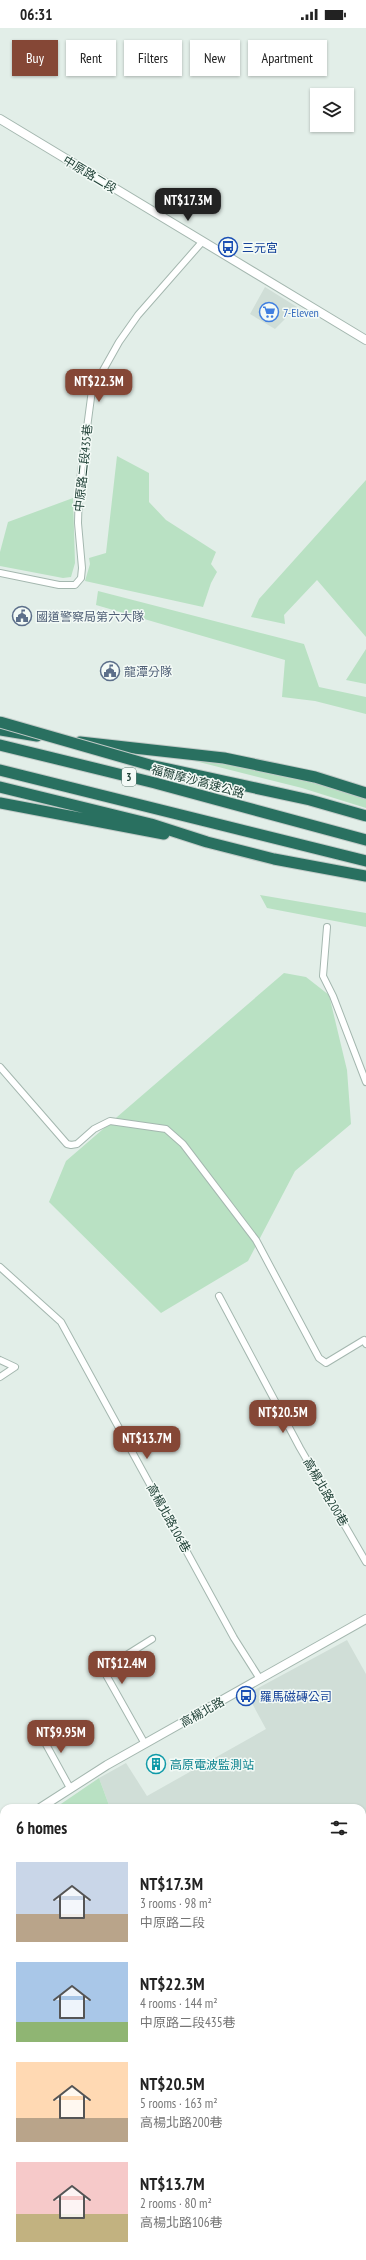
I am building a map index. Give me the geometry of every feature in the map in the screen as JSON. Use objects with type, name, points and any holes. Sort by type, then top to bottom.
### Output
[{"type":"highway","points":[[0,722],[150,765],[302,798],[366,816]]},
{"type":"highway","points":[[0,730],[224,758],[315,777],[366,793]]},
{"type":"highway","name":"福爾摩沙高速公路","points":[[0,745],[162,785],[366,840]]},
{"type":"highway","name":"3","points":[[0,770],[366,861]]},
{"type":"highway","points":[[3,788],[151,824],[207,842]]},
{"type":"highway","points":[[0,803],[207,842],[274,859],[366,876]]},
{"type":"street","name":"中原路二段","points":[[0,119],[366,340]]},
{"type":"street","name":"中原路二段435巷","points":[[0,573],[59,585],[75,585],[81,578],[82,568],[78,523],[79,488],[92,390],[119,342],[138,315],[202,242]]},
{"type":"street","points":[[327,928],[323,976],[333,996],[366,1082]]},
{"type":"street","points":[[0,1067],[66,1144],[71,1146],[77,1144],[94,1129],[110,1120],[166,1129],[183,1144],[256,1240],[319,1358],[326,1363],[364,1340],[366,1344]]},
{"type":"street","name":"高楊北路106巷","points":[[0,1268],[61,1322],[234,1638],[260,1679]]},
{"type":"street","name":"高楊北路200巷","points":[[219,1296],[293,1435],[366,1562]]},
{"type":"street","points":[[0,1360],[15,1367],[0,1377]]},
{"type":"street","name":"高楊北路","points":[[46,1804],[70,1788],[145,1744],[366,1619]]},
{"type":"street","points":[[145,1744],[105,1673],[109,1666],[152,1639]]},
{"type":"street","points":[[36,1728],[70,1788]]},
{"type":"shaded area","points":[[265,287],[297,307],[275,329],[250,314]]},
{"type":"shaded area","points":[[347,1640],[366,1674],[366,1804],[109,1804],[99,1778],[126,1763],[147,1796],[266,1729],[247,1694]]},
{"type":"green space","points":[[117,456],[149,473],[149,502],[166,520],[216,552],[211,564],[217,572],[211,583],[203,607],[85,581],[90,564],[89,558],[106,553]]},
{"type":"green space","points":[[366,480],[366,637],[317,580],[284,615],[285,624],[251,617],[259,599]]},
{"type":"green space","points":[[73,498],[75,563],[71,577],[63,578],[0,566],[0,552],[8,522]]},
{"type":"green space","points":[[98,591],[304,644],[319,687],[366,697],[366,714],[315,701],[282,697],[285,660],[96,605]]},
{"type":"green space","points":[[366,649],[366,684],[346,680]]},
{"type":"green space","points":[[187,759],[288,774],[366,798],[366,808],[302,788]]},
{"type":"green space","points":[[260,895],[366,913],[366,927],[267,908]]},
{"type":"green space","points":[[284,973],[306,977],[329,995],[347,1070],[351,1124],[295,1171],[248,1261],[161,1313],[49,1202],[66,1161]]},
{"type":"green space","points":[[99,1778],[109,1804],[61,1804]]},
{"type":"place","name":"三元宮","points":[[228,247]]},
{"type":"place","name":"7-Eleven","points":[[269,312]]},
{"type":"place","name":"國道警察局第六大隊","points":[[22,616]]},
{"type":"place","name":"龍潭分隊","points":[[110,671]]},
{"type":"place","name":"羅馬磁磚公司","points":[[246,1696]]},
{"type":"place","name":"高原電波監測站","points":[[156,1764]]}]
